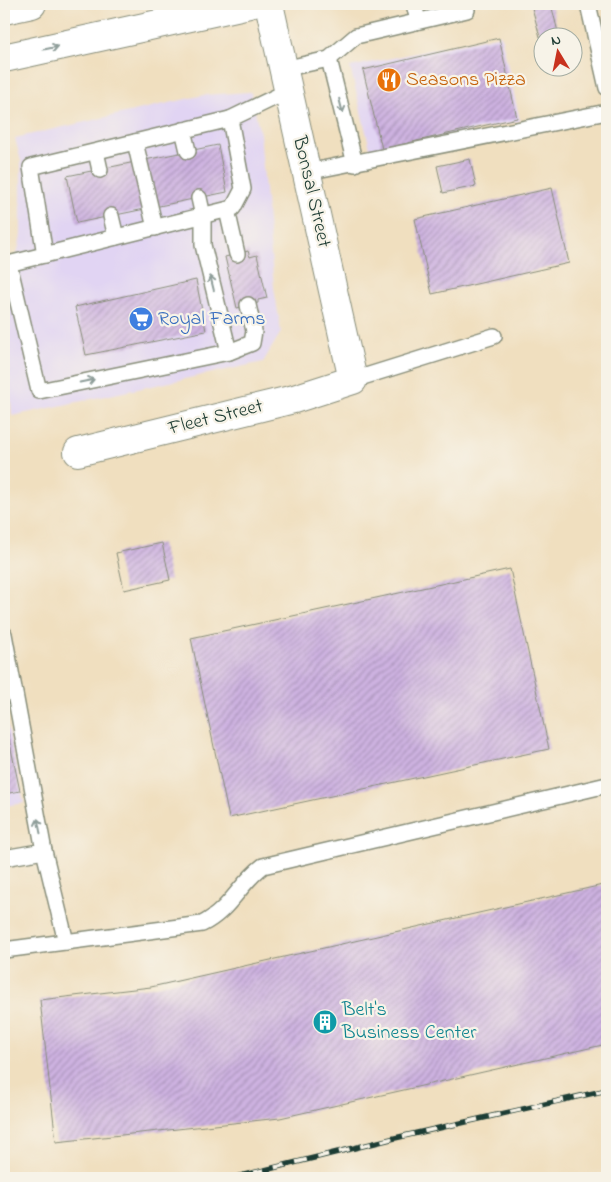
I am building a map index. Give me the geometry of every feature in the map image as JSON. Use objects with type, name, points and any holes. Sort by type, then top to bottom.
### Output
[{"type":"street","points":[[4,10],[32,4]]},
{"type":"street","points":[[4,58],[249,4]]},
{"type":"street","name":"Bonsal Street","points":[[268,4],[353,380]]},
{"type":"street","name":"Fleet Street","points":[[78,452],[294,399],[353,380]]},
{"type":"lane","points":[[414,4],[418,21]]},
{"type":"lane","points":[[45,255],[31,168],[230,119],[286,80],[329,59],[356,36],[467,10],[465,4]]},
{"type":"lane","points":[[588,4],[607,88]]},
{"type":"lane","points":[[329,59],[356,164]]},
{"type":"lane","points":[[307,172],[356,164],[477,137],[607,112]]},
{"type":"lane","points":[[230,119],[243,188],[234,208],[6,265],[40,392],[229,352],[252,343],[254,331],[248,305]]},
{"type":"lane","points":[[183,130],[188,151]]},
{"type":"lane","points":[[135,142],[156,228]]},
{"type":"lane","points":[[96,152],[100,170]]},
{"type":"lane","points":[[199,198],[204,216],[203,245],[229,352]]},
{"type":"lane","points":[[227,210],[237,254]]},
{"type":"lane","points":[[111,216],[116,237]]},
{"type":"lane","points":[[353,380],[494,336]]},
{"type":"lane","points":[[4,634],[44,850],[66,942]]},
{"type":"lane","points":[[4,950],[202,924],[217,916],[251,875],[263,866],[607,785]]},
{"type":"lane","points":[[4,858],[44,850]]},
{"type":"shaded area","points":[[501,35],[520,121],[371,152],[350,67]]},
{"type":"shaded area","points":[[251,92],[260,134],[274,288],[281,332],[263,362],[12,416],[5,314],[21,235],[21,161],[15,138],[204,95]]},
{"type":"shaded area","points":[[4,708],[24,803],[4,806]]},
{"type":"building","points":[[531,4],[551,4],[557,28],[538,28]]},
{"type":"building","points":[[499,38],[517,118],[382,149],[363,70]]},
{"type":"building","points":[[218,145],[227,192],[77,223],[67,176]]},
{"type":"building","points":[[470,159],[476,186],[443,193],[437,166]]},
{"type":"building","points":[[552,188],[569,263],[432,294],[415,219]]},
{"type":"building","points":[[248,251],[250,257],[257,255],[267,298],[258,300],[258,303],[237,308],[225,257]]},
{"type":"building","name":"Royal Farms","points":[[196,280],[206,331],[86,355],[75,307]]},
{"type":"building","points":[[162,543],[170,580],[124,590],[116,553]]},
{"type":"building","points":[[510,569],[549,749],[229,818],[191,638]]},
{"type":"building","points":[[4,716],[20,791],[4,794]]},
{"type":"building","name":"Belt's Business Center","points":[[607,884],[607,1044],[280,1118],[56,1142],[40,1000],[151,987]]},
{"type":"railway","points":[[232,1178],[395,1138],[607,1090]]},
{"type":"place","name":"Seasons Pizza","points":[[389,80]]},
{"type":"place","name":"Royal Farms","points":[[141,319]]},
{"type":"place","name":"Belt's Business Center","points":[[325,1022]]}]
